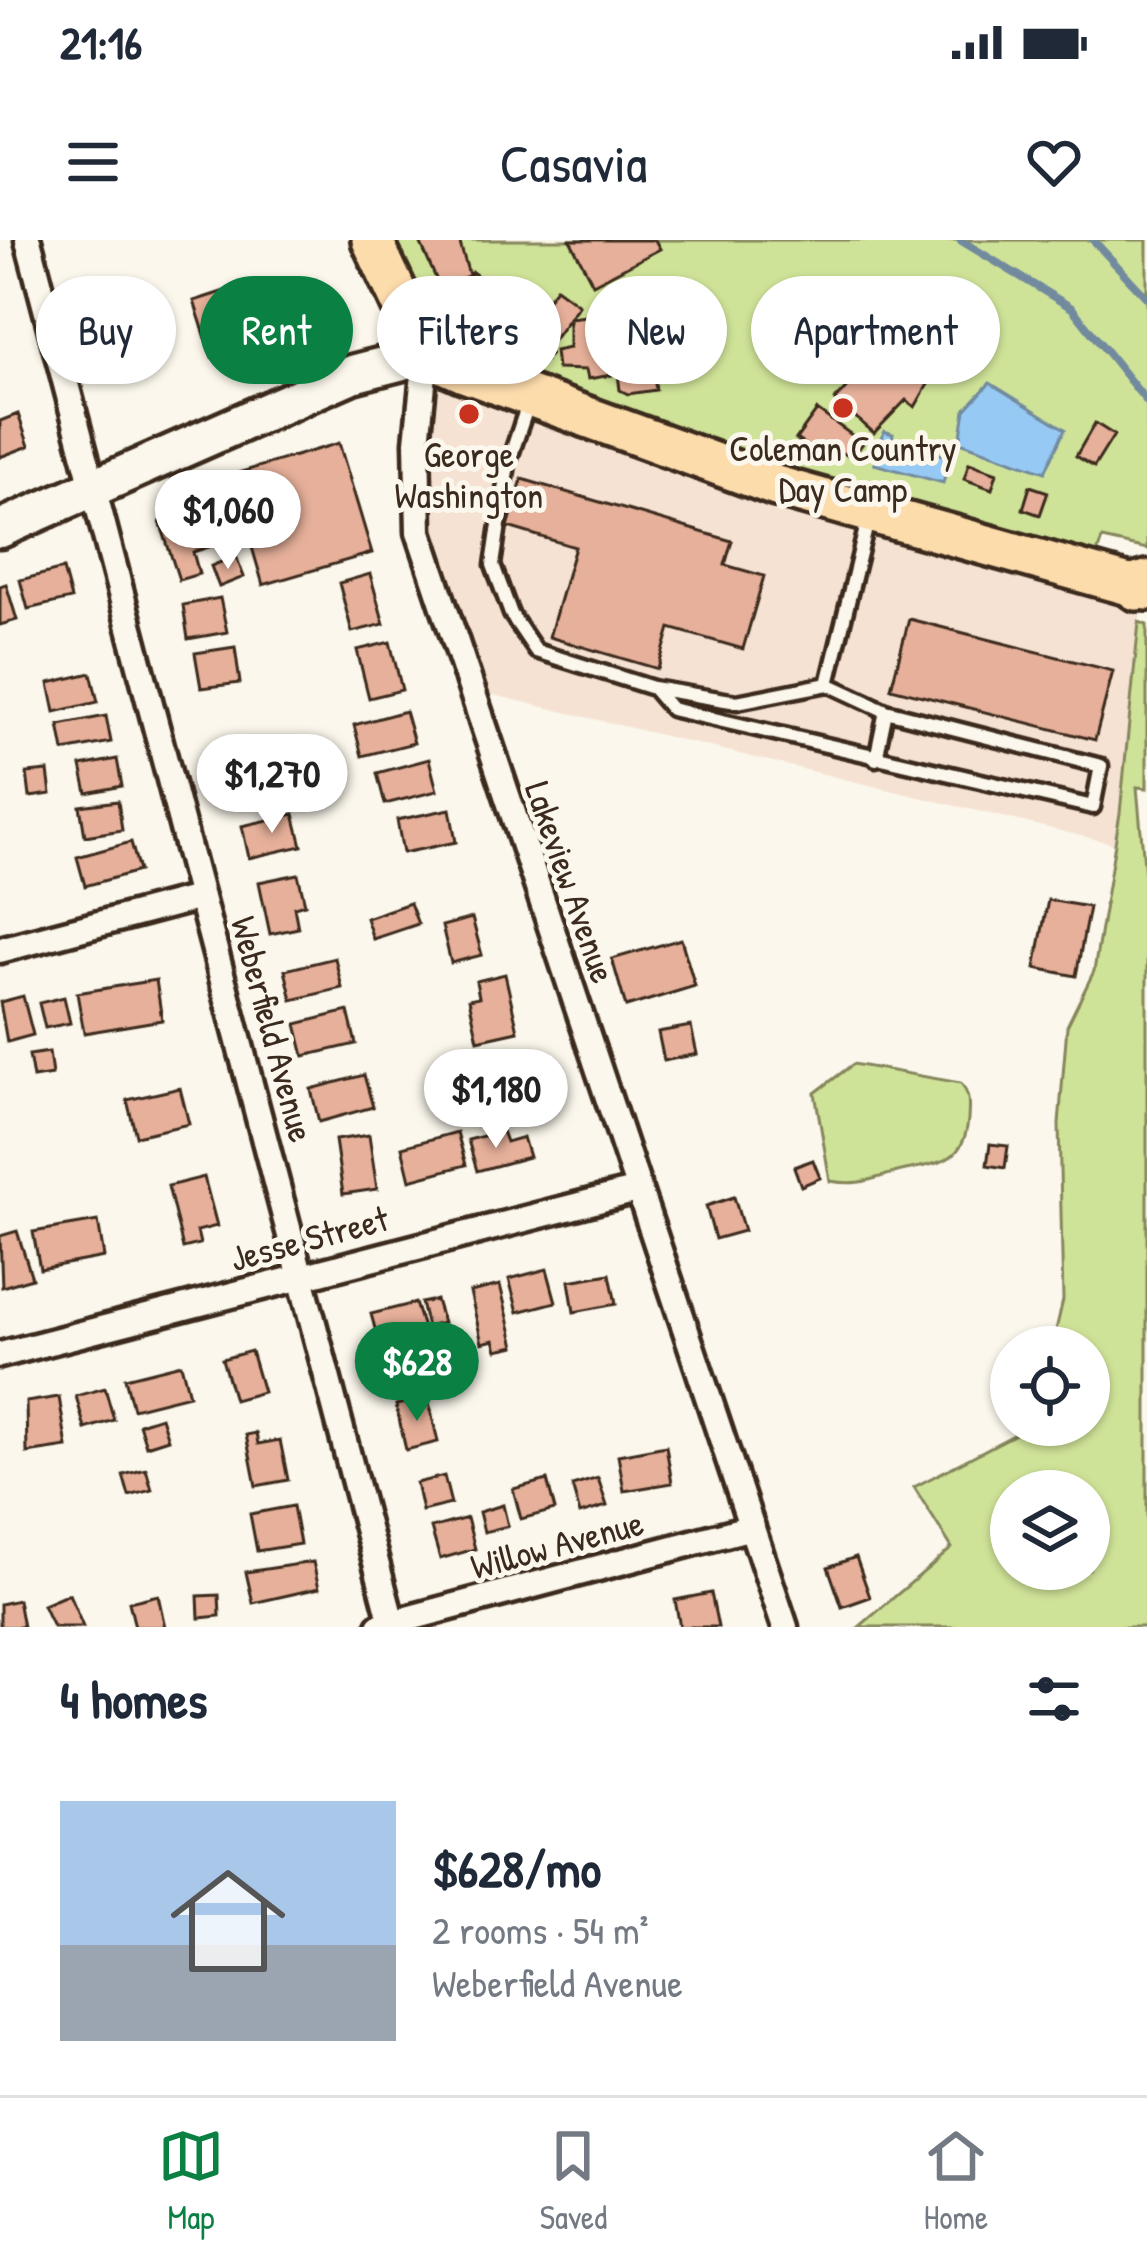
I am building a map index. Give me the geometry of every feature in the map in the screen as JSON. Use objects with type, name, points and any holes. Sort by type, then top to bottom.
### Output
[{"type":"main road","points":[[372,240],[389,276]]},
{"type":"main road","points":[[492,384],[776,486],[1144,587]]},
{"type":"street","name":"Weberfield Avenue","points":[[28,240],[388,1626]]},
{"type":"street","points":[[0,530],[352,374],[377,368]]},
{"type":"street","name":"Lakeview Avenue","points":[[423,384],[417,442],[419,532],[785,1627]]},
{"type":"street","points":[[0,950],[201,897]]},
{"type":"street","name":"Jesse Street","points":[[0,1355],[637,1190]]},
{"type":"street","name":"Willow Avenue","points":[[388,1626],[752,1527]]},
{"type":"lane","points":[[529,400],[508,464],[493,565],[511,614],[536,651],[653,688],[737,702],[828,684],[886,711],[1101,766],[1093,807],[670,709],[653,688]]},
{"type":"lane","points":[[828,684],[870,513]]},
{"type":"lane","points":[[876,759],[886,711]]},
{"type":"shaded area","points":[[427,384],[510,384],[1143,592],[1115,844],[477,691],[424,531]]},
{"type":"green space","name":"Coleman Country Day Camp","points":[[371,240],[1147,240],[1147,549],[1102,539],[1089,577],[509,384],[561,384],[561,276],[389,276]]},
{"type":"green space","points":[[1139,622],[1147,625],[1147,788],[1137,787],[1147,898],[1147,1627],[859,1627],[952,1548],[914,1487],[993,1446],[1110,1446],[1110,1326],[1057,1326],[1063,1300],[1059,1124],[1067,1026],[1094,971],[1120,813]]},
{"type":"green space","points":[[853,1064],[961,1083],[969,1109],[960,1147],[933,1164],[863,1182],[830,1181],[815,1093]]},
{"type":"water","points":[[992,384],[1065,429],[1045,472],[960,442],[965,410]]},
{"type":"water","points":[[884,431],[893,434],[892,441],[950,457],[943,483],[874,464]]},
{"type":"building","points":[[419,240],[459,240],[469,275],[435,276]]},
{"type":"building","points":[[570,240],[655,240],[660,249],[608,276],[589,276]]},
{"type":"building","points":[[561,292],[579,305],[561,329]]},
{"type":"building","points":[[585,316],[585,370],[561,369],[561,350],[569,348],[569,318]]},
{"type":"building","points":[[619,384],[655,384],[656,390],[628,394]]},
{"type":"building","points":[[851,384],[928,384],[915,407],[906,400],[874,433],[835,400]]},
{"type":"building","points":[[817,410],[863,443],[853,457],[822,446],[817,453],[796,439]]},
{"type":"building","points":[[18,414],[29,446],[0,457],[0,421]]},
{"type":"building","points":[[1095,423],[1114,435],[1094,467],[1076,456]]},
{"type":"building","points":[[339,443],[372,553],[263,585],[231,475]]},
{"type":"building","points":[[969,463],[997,473],[992,489],[964,479]]},
{"type":"building","points":[[522,479],[732,541],[725,565],[764,576],[743,649],[670,628],[658,669],[549,637],[575,547],[508,527]]},
{"type":"building","points":[[1030,486],[1048,492],[1040,515],[1023,509]]},
{"type":"building","points":[[200,509],[212,546],[193,552],[199,574],[179,580],[160,522]]},
{"type":"building","points":[[236,556],[244,577],[219,587],[211,566]]},
{"type":"building","points":[[63,569],[71,599],[28,609],[20,580]]},
{"type":"building","points":[[370,574],[384,624],[352,632],[339,583]]},
{"type":"building","points":[[6,584],[17,620],[0,625],[0,586]]},
{"type":"building","points":[[220,598],[227,632],[188,639],[183,605]]},
{"type":"building","points":[[909,619],[1113,671],[1095,740],[891,688]]},
{"type":"building","points":[[390,642],[402,690],[369,698],[357,650]]},
{"type":"building","points":[[235,647],[240,683],[201,688],[195,653]]},
{"type":"building","points":[[91,673],[98,702],[55,712],[49,683]]},
{"type":"building","points":[[405,711],[414,743],[362,756],[354,725]]},
{"type":"building","points":[[106,716],[111,742],[64,751],[59,725]]},
{"type":"building","points":[[241,744],[244,757],[263,752],[270,778],[226,789],[216,750]]},
{"type":"building","points":[[117,759],[122,786],[87,793],[81,766]]},
{"type":"building","points":[[429,759],[437,791],[385,804],[377,773]]},
{"type":"building","points":[[48,771],[51,794],[30,797],[27,773]]},
{"type":"building","points":[[118,801],[122,830],[85,836],[80,806]]},
{"type":"building","points":[[450,809],[456,842],[403,853],[397,820]]},
{"type":"building","points":[[294,814],[302,846],[249,858],[242,826]]},
{"type":"building","points":[[131,842],[139,871],[85,886],[77,857]]},
{"type":"building","points":[[298,874],[305,904],[294,907],[298,928],[270,934],[259,882]]},
{"type":"building","points":[[1048,900],[1089,907],[1076,976],[1035,968]]},
{"type":"building","points":[[410,903],[418,924],[373,939],[366,918]]},
{"type":"building","points":[[472,918],[482,955],[451,963],[442,926]]},
{"type":"building","points":[[681,939],[695,986],[626,1007],[612,959]]},
{"type":"building","points":[[335,958],[342,988],[292,1000],[285,970]]},
{"type":"building","points":[[505,974],[518,1031],[478,1040],[469,999],[479,997],[476,981]]},
{"type":"building","points":[[156,980],[162,1020],[84,1033],[77,993]]},
{"type":"building","points":[[23,996],[33,1035],[7,1042],[0,1002]]},
{"type":"building","points":[[64,997],[70,1023],[45,1028],[39,1003]]},
{"type":"building","points":[[348,1011],[356,1044],[304,1056],[296,1024]]},
{"type":"building","points":[[691,1026],[697,1054],[664,1061],[658,1032]]},
{"type":"building","points":[[536,1051],[545,1090],[496,1101],[487,1062]]},
{"type":"building","points":[[49,1052],[52,1075],[33,1078],[29,1055]]},
{"type":"building","points":[[364,1075],[373,1107],[319,1122],[311,1089]]},
{"type":"building","points":[[474,1083],[480,1106],[464,1110],[458,1087]]},
{"type":"building","points":[[180,1088],[189,1124],[136,1136],[127,1100]]},
{"type":"building","points":[[502,1131],[506,1142],[523,1137],[529,1157],[477,1171],[468,1140]]},
{"type":"building","points":[[457,1132],[466,1165],[410,1180],[402,1147]]},
{"type":"building","points":[[369,1135],[377,1189],[343,1194],[335,1140]]},
{"type":"building","points":[[990,1144],[1008,1146],[1005,1168],[987,1165]]},
{"type":"building","points":[[813,1160],[820,1178],[801,1186],[794,1167]]},
{"type":"building","points":[[204,1177],[217,1226],[197,1231],[200,1244],[183,1248],[168,1186]]},
{"type":"building","points":[[734,1197],[744,1231],[715,1239],[706,1206]]},
{"type":"building","points":[[98,1221],[104,1257],[40,1269],[33,1232]]},
{"type":"building","points":[[17,1231],[32,1278],[2,1287],[0,1236]]},
{"type":"building","points":[[547,1269],[556,1302],[518,1312],[509,1279]]},
{"type":"building","points":[[610,1274],[616,1304],[574,1312],[569,1281]]},
{"type":"building","points":[[500,1285],[515,1346],[497,1350],[494,1340],[482,1343],[470,1292]]},
{"type":"building","points":[[436,1300],[443,1323],[427,1327],[421,1303]]},
{"type":"building","points":[[415,1303],[424,1331],[379,1343],[371,1314]]},
{"type":"building","points":[[432,1341],[440,1371],[390,1384],[382,1355]]},
{"type":"building","points":[[251,1351],[263,1392],[234,1400],[222,1359]]},
{"type":"building","points":[[181,1364],[189,1395],[133,1409],[125,1378]]},
{"type":"building","points":[[105,1388],[114,1420],[85,1429],[76,1396]]},
{"type":"building","points":[[59,1397],[67,1447],[27,1453],[26,1402]]},
{"type":"building","points":[[428,1398],[438,1442],[406,1450],[396,1405]]},
{"type":"building","points":[[161,1417],[168,1439],[146,1446],[139,1424]]},
{"type":"building","points":[[256,1433],[258,1444],[280,1440],[288,1480],[256,1486],[246,1435]]},
{"type":"building","points":[[666,1446],[672,1483],[624,1491],[618,1455]]},
{"type":"building","points":[[146,1469],[152,1490],[129,1496],[123,1475]]},
{"type":"building","points":[[444,1476],[451,1504],[422,1511],[416,1483]]},
{"type":"building","points":[[598,1478],[607,1506],[580,1514],[572,1486]]},
{"type":"building","points":[[547,1480],[555,1510],[521,1519],[513,1489]]},
{"type":"building","points":[[503,1505],[508,1526],[484,1532],[479,1512]]},
{"type":"building","points":[[293,1506],[300,1544],[257,1551],[250,1514]]},
{"type":"building","points":[[467,1518],[475,1549],[440,1559],[431,1528]]},
{"type":"building","points":[[856,1557],[870,1597],[842,1607],[828,1567]]},
{"type":"building","points":[[313,1562],[319,1588],[253,1603],[246,1572]]},
{"type":"building","points":[[711,1593],[718,1627],[680,1627],[675,1600]]},
{"type":"building","points":[[69,1594],[83,1627],[53,1627],[43,1605]]},
{"type":"building","points":[[158,1595],[165,1627],[135,1627],[129,1602]]},
{"type":"building","points":[[219,1595],[220,1616],[199,1618],[198,1596]]},
{"type":"building","points":[[18,1600],[23,1627],[0,1627],[0,1604]]},
{"type":"waterway","points":[[960,240],[1072,308],[1147,402]]},
{"type":"waterway","points":[[1093,240],[1147,298]]},
{"type":"place","name":"Coleman Country Day Camp","points":[[843,408]]},
{"type":"place","name":"George Washington","points":[[469,414]]}]
